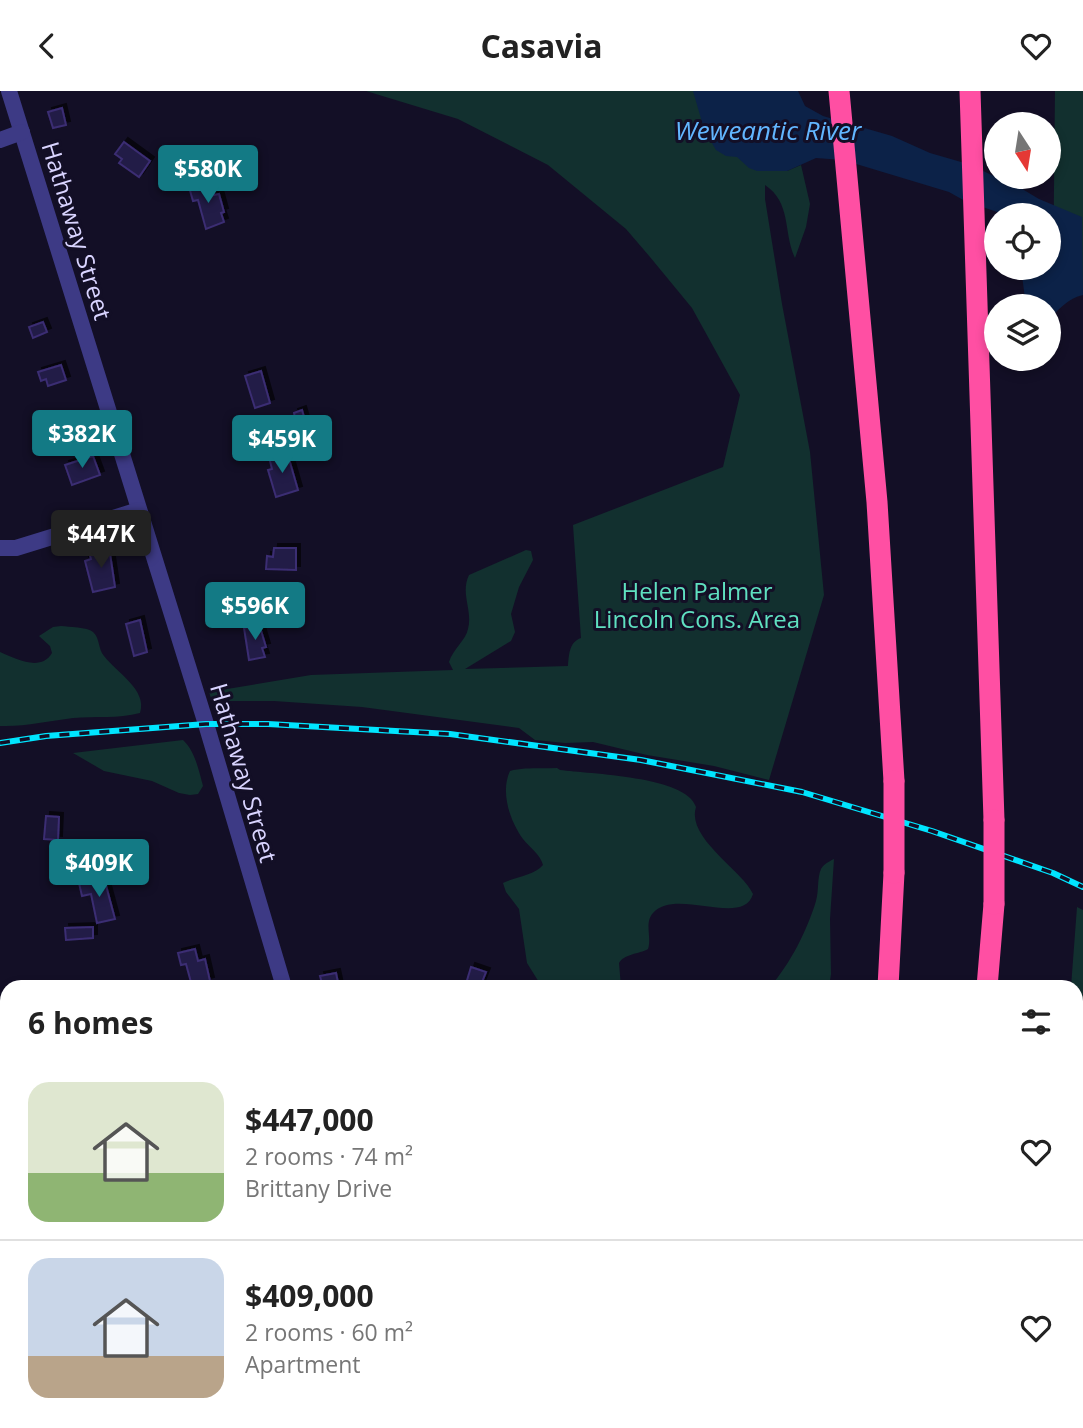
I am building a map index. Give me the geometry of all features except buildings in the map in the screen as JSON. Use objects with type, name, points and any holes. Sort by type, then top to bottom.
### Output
[{"type":"highway","points":[[970,91],[994,820],[994,904],[988,980]]},
{"type":"highway","points":[[839,94],[878,516],[894,781],[894,873],[888,980]]},
{"type":"street","name":"Hathaway Street","points":[[9,91],[206,724],[282,980]]},
{"type":"street","points":[[0,140],[22,132]]},
{"type":"street","points":[[0,548],[16,548],[139,510]]},
{"type":"green space","name":"Helen Palmer Lincoln Cons. Area","points":[[366,91],[715,91],[787,171],[801,165],[810,204],[806,227],[795,258],[783,209],[774,192],[765,185],[765,199],[810,452],[824,595],[769,780],[593,742],[535,740],[519,728],[362,707],[274,701],[212,701],[209,692],[311,675],[453,670],[449,662],[468,629],[466,589],[469,575],[526,550],[531,551],[533,560],[519,587],[511,614],[515,632],[511,641],[465,669],[568,666],[572,646],[581,638],[573,525],[723,467],[740,395],[692,308],[626,229],[548,165],[458,119]]},
{"type":"green space","points":[[1055,91],[1083,91],[1083,289],[1053,287],[1053,280],[1061,280],[1061,203],[1054,203],[1054,189],[1061,189],[1061,112],[1055,112]]},
{"type":"green space","points":[[53,627],[93,632],[104,656],[135,689],[141,705],[140,713],[0,726],[0,652],[28,662],[41,662],[52,653],[50,646],[39,636]]},
{"type":"green space","points":[[183,740],[194,755],[200,774],[203,786],[198,794],[179,793],[152,781],[104,771],[73,753]]},
{"type":"green space","points":[[557,768],[636,778],[675,789],[689,797],[696,807],[695,819],[699,830],[753,894],[747,904],[736,908],[677,904],[663,906],[650,917],[648,949],[628,956],[619,963],[620,980],[538,980],[527,963],[519,909],[506,892],[503,883],[530,874],[543,865],[514,824],[506,797],[510,771]]},
{"type":"green space","points":[[834,859],[830,980],[775,980],[791,958],[808,924],[816,901],[821,869]]},
{"type":"green space","points":[[1077,907],[1083,910],[1083,980],[1072,980]]},
{"type":"water","name":"Weweantic River","points":[[693,91],[798,91],[805,106],[823,116],[892,136],[930,153],[984,171],[984,189],[1022,189],[1049,203],[984,203],[984,207],[949,192],[843,160],[816,158],[787,171],[757,171],[749,168],[737,157],[726,156],[716,150],[704,129]]},
{"type":"water","name":"Weweantic River","points":[[1061,208],[1082,217],[1083,295],[1061,308],[1061,294],[1024,294],[1023,280],[1061,280]]},
{"type":"railway","points":[[0,743],[46,736],[206,724],[268,724],[450,734],[641,760],[802,792],[932,831],[1053,873],[1083,887]]}]
